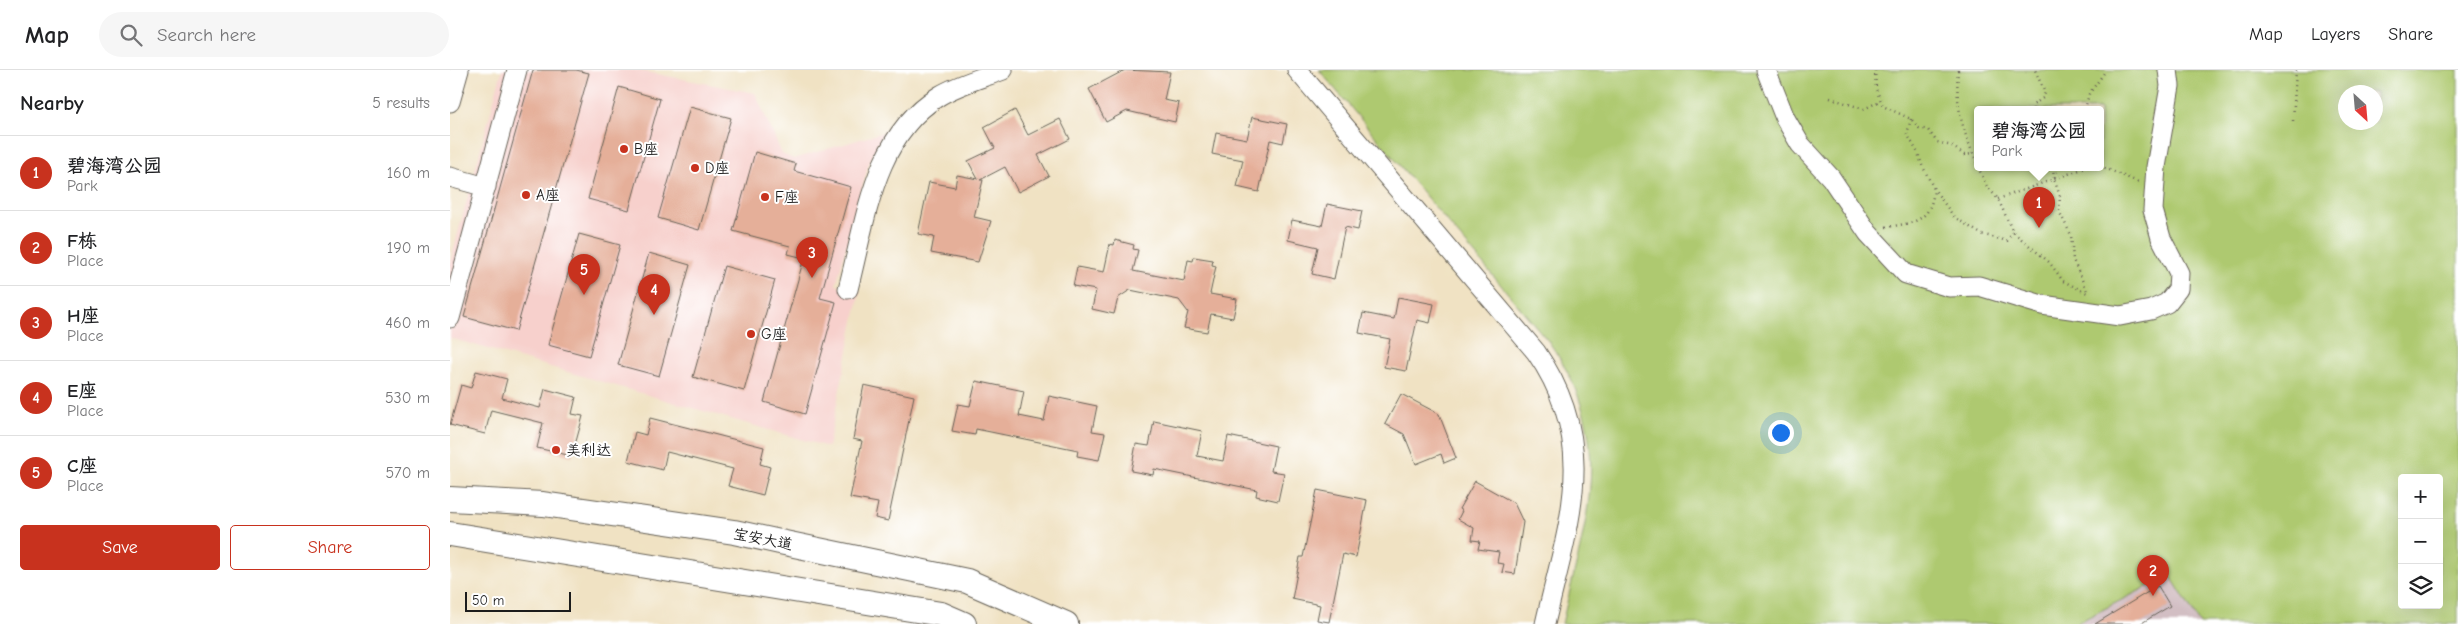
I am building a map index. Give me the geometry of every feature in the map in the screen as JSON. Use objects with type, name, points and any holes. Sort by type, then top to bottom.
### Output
[{"type":"main road","name":"宝安大道","points":[[450,498],[544,504],[734,532],[967,581],[1066,624]]},
{"type":"main road","points":[[450,534],[941,614],[964,624]]},
{"type":"street","points":[[450,102],[459,70]]},
{"type":"street","points":[[450,318],[517,70]]},
{"type":"street","points":[[848,289],[881,167],[895,139],[915,114],[940,95],[1003,70]]},
{"type":"street","points":[[1297,70],[1536,352],[1556,384],[1569,420],[1574,448],[1575,476],[1570,514],[1545,624]]},
{"type":"street","points":[[1766,70],[1785,118],[1800,144],[1831,178],[1868,232],[1906,274],[1949,286],[1978,286],[2042,305],[2120,316],[2150,310],[2167,303],[2178,289],[2179,272],[2161,238],[2153,210],[2154,190],[2170,86],[2168,70]]},
{"type":"street","points":[[450,177],[486,186]]},
{"type":"path","points":[[1875,70],[1876,90],[1883,106],[1911,119],[1918,128],[1928,130],[1937,142],[1952,146],[1964,155],[1973,154],[1961,123],[1956,88],[1958,70]]},
{"type":"path","points":[[2033,106],[2046,94],[2036,70]]},
{"type":"path","points":[[2086,106],[2089,94],[2104,73],[2103,70]]},
{"type":"path","points":[[2293,121],[2296,70]]},
{"type":"path","points":[[1830,98],[1864,109],[1880,101]]},
{"type":"path","points":[[1911,119],[1907,134],[1918,153],[1934,189],[1954,216],[1981,234],[2007,241],[2013,232]]},
{"type":"path","points":[[2104,168],[2154,190]]},
{"type":"path","points":[[1980,171],[1986,185],[1998,199],[2013,232],[2049,262],[2063,281],[2089,294]]},
{"type":"path","points":[[2054,171],[2054,179],[2060,196],[2059,211],[2071,236],[2073,260],[2100,314]]},
{"type":"path","points":[[2054,179],[2057,171]]},
{"type":"path","points":[[1998,199],[2077,171]]},
{"type":"path","points":[[1868,232],[1885,227],[1911,224],[1923,218],[1931,204],[1934,189]]},
{"type":"shaded area","points":[[502,70],[636,70],[755,93],[782,154],[794,159],[884,132],[869,163],[836,285],[860,292],[828,447],[450,338],[450,263]]},
{"type":"shaded area","points":[[2170,575],[2200,624],[2075,624]]},
{"type":"green space","points":[[1319,70],[2458,70],[2458,624],[2200,624],[2170,575],[2075,624],[1562,624],[1587,514],[1590,447],[1584,413],[1570,378],[1549,342]]},
{"type":"building","name":"A座","points":[[533,70],[576,70],[589,73],[516,331],[464,317]]},
{"type":"building","points":[[1125,70],[1170,72],[1164,100],[1179,103],[1175,122],[1127,111],[1106,122],[1089,89]]},
{"type":"building","name":"B座","points":[[619,87],[660,99],[629,210],[588,199]]},
{"type":"building","name":"D座","points":[[690,107],[731,118],[699,230],[658,218]]},
{"type":"building","points":[[1015,110],[1028,135],[1060,119],[1070,139],[1038,155],[1049,176],[1018,192],[1005,167],[980,180],[983,180],[974,217],[991,221],[978,262],[931,253],[934,237],[918,234],[929,182],[955,187],[957,175],[978,179],[968,161],[995,148],[984,127]]},
{"type":"building","points":[[1252,117],[1287,124],[1283,143],[1270,140],[1259,192],[1237,187],[1243,160],[1212,154],[1216,133],[1247,139]]},
{"type":"building","points":[[755,152],[796,164],[794,171],[851,187],[820,298],[836,302],[805,414],[764,402],[804,258],[788,254],[790,246],[733,231]]},
{"type":"building","points":[[1327,204],[1362,211],[1358,230],[1345,227],[1334,279],[1312,274],[1318,247],[1288,240],[1292,220],[1322,226]]},
{"type":"building","points":[[579,234],[620,245],[589,356],[548,345]]},
{"type":"building","points":[[1115,240],[1134,245],[1133,249],[1138,250],[1133,271],[1184,281],[1188,260],[1193,261],[1194,257],[1213,260],[1212,265],[1216,266],[1210,294],[1237,299],[1233,318],[1211,314],[1207,332],[1184,328],[1188,312],[1179,300],[1130,290],[1118,298],[1114,314],[1092,309],[1096,290],[1073,286],[1077,267],[1104,272],[1110,244],[1114,245]]},
{"type":"building","points":[[649,253],[690,265],[659,376],[618,365]]},
{"type":"building","name":"G座","points":[[724,266],[775,280],[744,391],[693,377]]},
{"type":"building","points":[[1398,297],[1434,304],[1430,323],[1417,320],[1406,371],[1384,367],[1390,339],[1359,333],[1363,313],[1394,319]]},
{"type":"building","points":[[476,371],[507,379],[502,398],[540,408],[545,389],[576,397],[572,414],[583,416],[572,456],[537,448],[543,423],[491,410],[485,434],[450,425],[461,385],[471,388]]},
{"type":"building","points":[[976,381],[1024,391],[1019,416],[1044,421],[1049,396],[1097,406],[1092,431],[1105,433],[1099,460],[1077,456],[1078,450],[976,429],[975,435],[952,431],[958,404],[970,406]]},
{"type":"building","points":[[864,385],[914,396],[888,521],[875,518],[878,503],[850,498],[862,441],[853,439]]},
{"type":"building","points":[[1401,394],[1439,414],[1456,458],[1444,463],[1441,454],[1416,464],[1404,434],[1385,424]]},
{"type":"building","points":[[650,418],[764,447],[760,464],[770,467],[763,495],[728,486],[733,469],[667,452],[663,470],[628,461],[635,432],[646,435]]},
{"type":"building","points":[[1154,421],[1202,431],[1197,456],[1223,461],[1228,436],[1276,446],[1271,471],[1284,473],[1278,501],[1256,496],[1257,490],[1154,469],[1153,475],[1131,471],[1136,444],[1149,446]]},
{"type":"building","points":[[1475,481],[1514,503],[1523,522],[1515,574],[1502,572],[1504,564],[1497,563],[1499,552],[1478,549],[1480,541],[1472,540],[1474,528],[1458,519],[1462,511],[1459,509]]},
{"type":"building","points":[[1317,490],[1367,500],[1356,557],[1343,554],[1329,622],[1317,620],[1320,605],[1292,599],[1300,557],[1303,557]]},
{"type":"building","points":[[2158,586],[2170,606],[2140,624],[2095,624]]},
{"type":"place","name":"B座","points":[[624,149]]},
{"type":"place","name":"D座","points":[[695,168]]},
{"type":"place","name":"A座","points":[[526,195]]},
{"type":"place","name":"F座","points":[[765,197]]},
{"type":"place","name":"碧海湾公园","points":[[2039,228]]},
{"type":"place","name":"H座","points":[[812,278]]},
{"type":"place","name":"C座","points":[[584,295]]},
{"type":"place","name":"E座","points":[[654,315]]},
{"type":"place","name":"G座","points":[[751,334]]},
{"type":"place","name":"美利达","points":[[556,450]]},
{"type":"place","name":"F栋","points":[[2153,596]]}]
